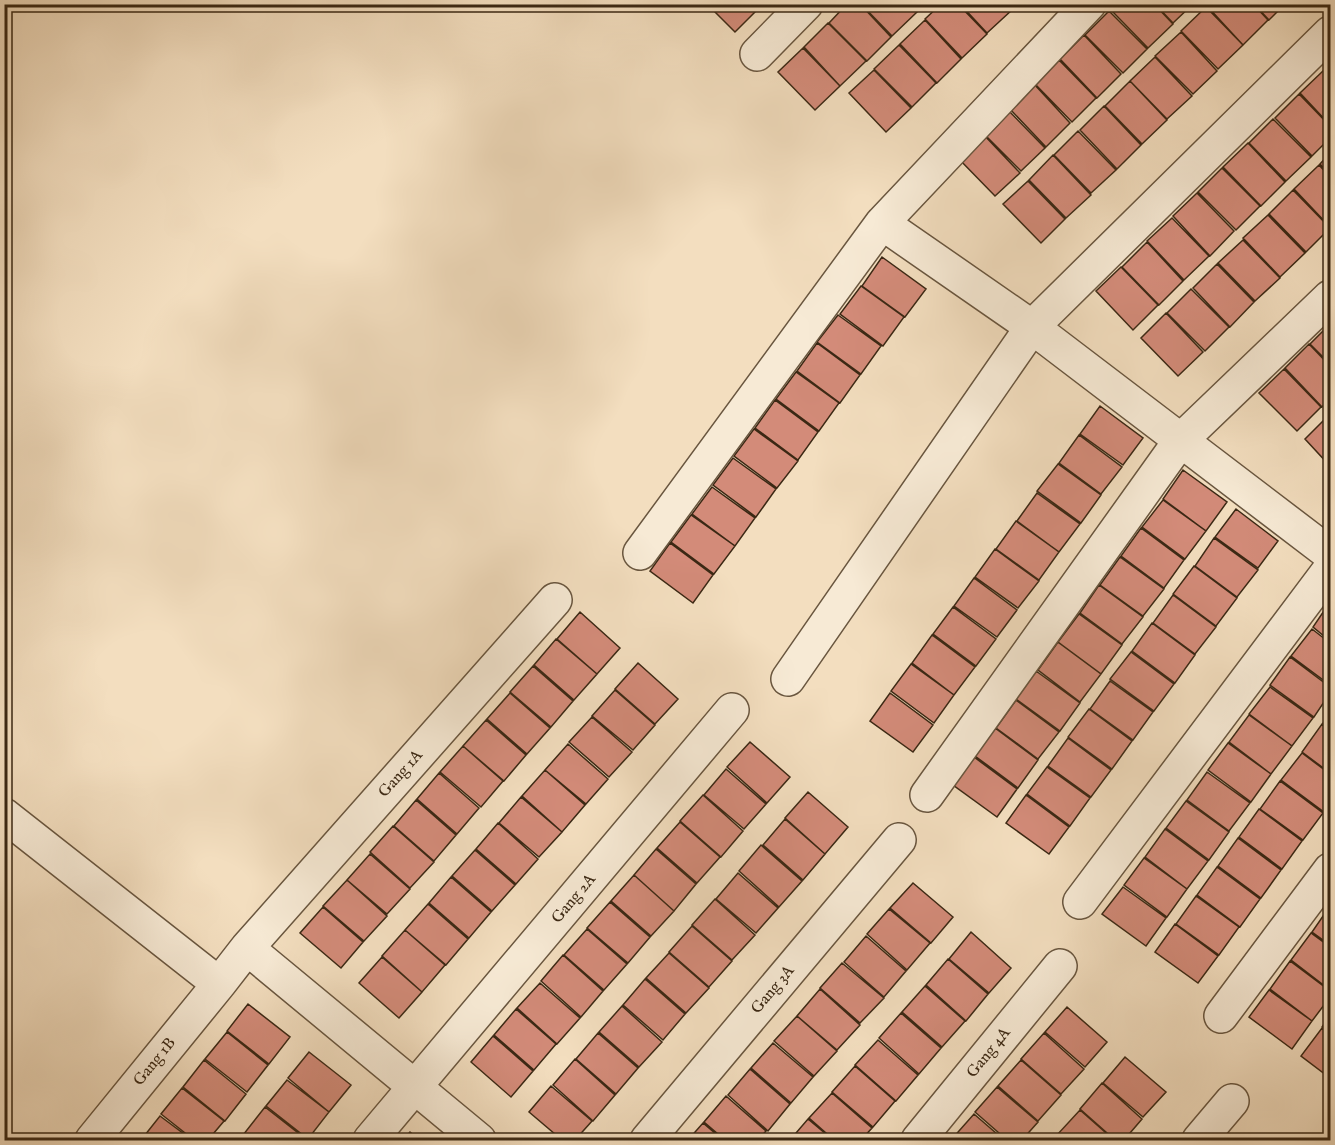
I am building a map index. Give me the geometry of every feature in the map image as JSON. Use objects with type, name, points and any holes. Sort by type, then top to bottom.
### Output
[{"type":"street","points":[[757,54],[806,4]]},
{"type":"street","points":[[640,553],[882,223],[1089,4]]},
{"type":"street","points":[[788,679],[1032,327],[1330,33]]},
{"type":"street","points":[[882,223],[1032,327],[1330,554]]},
{"type":"street","points":[[927,795],[1180,441],[1330,297]]},
{"type":"street","points":[[1080,902],[1330,568]]},
{"type":"street","name":"Gang 1A","points":[[219,984],[247,948],[555,600]]},
{"type":"street","name":"Gang 2A","points":[[370,1140],[732,710]]},
{"type":"street","points":[[4,815],[219,984]]},
{"type":"street","name":"Gang 3A","points":[[647,1140],[899,840]]},
{"type":"street","points":[[1221,1016],[1330,870]]},
{"type":"street","points":[[247,948],[479,1140]]},
{"type":"street","name":"Gang 4A","points":[[918,1140],[1060,966]]},
{"type":"street","name":"Gang 1B","points":[[92,1140],[219,984]]},
{"type":"street","points":[[1199,1140],[1232,1101]]},
{"type":"building","points":[[707,4],[755,4],[759,8],[735,32]]},
{"type":"building","points":[[847,4],[860,4],[891,37],[867,61],[829,23]]},
{"type":"building","points":[[861,4],[909,4],[917,12],[892,36]]},
{"type":"building","points":[[910,4],[925,4],[917,12]]},
{"type":"building","points":[[941,4],[958,4],[987,34],[962,58],[925,19]]},
{"type":"building","points":[[960,4],[1008,4],[1013,9],[987,33]]},
{"type":"building","points":[[1116,4],[1154,4],[1173,24],[1148,48],[1111,10]]},
{"type":"building","points":[[1155,4],[1193,4],[1173,23]]},
{"type":"building","points":[[1208,4],[1253,4],[1268,20],[1243,45],[1207,6]]},
{"type":"building","points":[[1254,4],[1285,4],[1269,20]]},
{"type":"building","points":[[1206,7],[1243,45],[1218,69],[1181,31]]},
{"type":"building","points":[[1109,11],[1147,49],[1123,73],[1085,35]]},
{"type":"building","points":[[925,20],[961,59],[937,83],[900,44]]},
{"type":"building","points":[[828,23],[866,61],[840,86],[804,47]]},
{"type":"building","points":[[1181,32],[1217,71],[1193,94],[1155,56]]},
{"type":"building","points":[[1084,35],[1121,74],[1097,98],[1060,59]]},
{"type":"building","points":[[899,45],[936,83],[912,107],[874,69]]},
{"type":"building","points":[[803,48],[840,86],[815,110],[778,72]]},
{"type":"building","points":[[1155,57],[1192,96],[1167,119],[1130,81]]},
{"type":"building","points":[[1059,60],[1096,98],[1072,122],[1035,84]]},
{"type":"building","points":[[1325,69],[1330,75],[1330,125],[1300,93]]},
{"type":"building","points":[[874,70],[911,108],[886,132],[849,93]]},
{"type":"building","points":[[1130,81],[1167,120],[1142,144],[1105,106]]},
{"type":"building","points":[[1034,84],[1070,123],[1046,147],[1009,108]]},
{"type":"building","points":[[1299,94],[1330,126],[1330,138],[1312,156],[1275,118]]},
{"type":"building","points":[[1104,106],[1141,145],[1117,169],[1080,130]]},
{"type":"building","points":[[1008,110],[1045,148],[1021,171],[983,133]]},
{"type":"building","points":[[1273,119],[1311,157],[1286,181],[1249,143]]},
{"type":"building","points":[[1078,131],[1116,170],[1091,193],[1054,155]]},
{"type":"building","points":[[983,134],[1020,173],[995,196],[958,158]]},
{"type":"building","points":[[1248,143],[1285,182],[1261,206],[1223,167]]},
{"type":"building","points":[[1330,153],[1330,175],[1320,164]]},
{"type":"building","points":[[1053,155],[1091,195],[1066,218],[1029,180]]},
{"type":"building","points":[[1319,165],[1330,177],[1330,227],[1294,189]]},
{"type":"building","points":[[1222,168],[1260,206],[1236,230],[1198,192]]},
{"type":"building","points":[[1028,181],[1065,219],[1041,243],[1003,204]]},
{"type":"building","points":[[1293,190],[1330,228],[1306,252],[1269,214]]},
{"type":"building","points":[[1197,193],[1234,231],[1210,256],[1173,216]]},
{"type":"building","points":[[1268,215],[1305,253],[1280,277],[1243,238]]},
{"type":"building","points":[[1172,218],[1209,256],[1184,280],[1147,241]]},
{"type":"building","points":[[1243,240],[1280,278],[1255,301],[1218,263]]},
{"type":"building","points":[[1147,242],[1183,281],[1159,305],[1122,267]]},
{"type":"building","points":[[882,257],[926,289],[905,317],[862,286]]},
{"type":"building","points":[[1217,264],[1254,302],[1230,327],[1193,288]]},
{"type":"building","points":[[1121,267],[1158,305],[1133,330],[1096,291]]},
{"type":"building","points":[[861,286],[904,317],[883,346],[840,314]]},
{"type":"building","points":[[1191,289],[1229,327],[1205,351],[1167,313]]},
{"type":"building","points":[[1166,313],[1203,352],[1178,376],[1141,338]]},
{"type":"building","points":[[838,315],[881,346],[861,374],[817,342]]},
{"type":"building","points":[[1330,324],[1330,364],[1310,344]]},
{"type":"building","points":[[817,343],[860,375],[840,403],[797,371]]},
{"type":"building","points":[[1309,344],[1330,366],[1330,398],[1322,407],[1285,368]]},
{"type":"building","points":[[1284,369],[1321,407],[1297,431],[1259,393]]},
{"type":"building","points":[[796,372],[839,403],[819,431],[776,399]]},
{"type":"building","points":[[775,400],[818,432],[798,460],[755,428]]},
{"type":"building","points":[[1100,406],[1143,438],[1123,465],[1080,434]]},
{"type":"building","points":[[1329,415],[1330,417],[1330,466],[1305,439]]},
{"type":"building","points":[[754,429],[798,461],[777,488],[734,456]]},
{"type":"building","points":[[1079,435],[1122,467],[1101,494],[1059,463]]},
{"type":"building","points":[[733,458],[776,489],[756,517],[713,485]]},
{"type":"building","points":[[1058,464],[1101,495],[1081,523],[1037,491]]},
{"type":"building","points":[[1183,470],[1227,502],[1206,531],[1163,499]]},
{"type":"building","points":[[712,487],[755,518],[735,546],[692,514]]},
{"type":"building","points":[[1037,493],[1080,524],[1059,552],[1017,521]]},
{"type":"building","points":[[1163,500],[1206,531],[1185,559],[1142,527]]},
{"type":"building","points":[[1236,509],[1278,541],[1258,568],[1215,537]]},
{"type":"building","points":[[691,515],[735,546],[714,574],[671,542]]},
{"type":"building","points":[[1016,521],[1059,552],[1039,580],[996,549]]},
{"type":"building","points":[[1141,528],[1184,560],[1164,588],[1121,556]]},
{"type":"building","points":[[1214,538],[1258,570],[1237,597],[1195,566]]},
{"type":"building","points":[[670,543],[713,575],[693,603],[650,571]]},
{"type":"building","points":[[995,549],[1039,581],[1018,608],[975,577]]},
{"type":"building","points":[[1120,557],[1164,589],[1143,616],[1100,585]]},
{"type":"building","points":[[1194,566],[1237,598],[1216,626],[1173,594]]},
{"type":"building","points":[[974,578],[1017,610],[997,637],[954,606]]},
{"type":"building","points":[[1099,585],[1143,617],[1122,644],[1080,613]]},
{"type":"building","points":[[1173,595],[1216,627],[1195,654],[1153,623]]},
{"type":"building","points":[[1330,602],[1330,641],[1313,627]]},
{"type":"building","points":[[953,607],[996,639],[976,666],[933,634]]},
{"type":"building","points":[[580,612],[620,648],[597,674],[557,639]]},
{"type":"building","points":[[1079,614],[1122,645],[1101,674],[1058,642]]},
{"type":"building","points":[[1152,623],[1195,655],[1175,683],[1132,651]]},
{"type":"building","points":[[1312,629],[1330,643],[1330,685],[1291,656]]},
{"type":"building","points":[[932,635],[975,667],[954,695],[912,663]]},
{"type":"building","points":[[556,639],[597,674],[574,700],[534,665]]},
{"type":"building","points":[[1058,642],[1101,674],[1080,702],[1038,670]]},
{"type":"building","points":[[1131,652],[1174,684],[1154,711],[1110,679]]},
{"type":"building","points":[[1290,657],[1330,687],[1330,693],[1314,717],[1270,685]]},
{"type":"building","points":[[638,663],[678,699],[655,724],[615,689]]},
{"type":"building","points":[[911,664],[954,695],[934,723],[891,691]]},
{"type":"building","points":[[533,666],[573,701],[551,727],[510,692]]},
{"type":"building","points":[[1036,671],[1080,703],[1060,731],[1016,699]]},
{"type":"building","points":[[1110,681],[1153,712],[1133,740],[1090,709]]},
{"type":"building","points":[[1270,687],[1313,718],[1292,746],[1249,714]]},
{"type":"building","points":[[615,690],[655,725],[633,750],[592,716]]},
{"type":"building","points":[[510,693],[550,728],[527,754],[487,719]]},
{"type":"building","points":[[890,693],[933,725],[913,752],[870,721]]},
{"type":"building","points":[[1016,700],[1059,732],[1038,759],[996,728]]},
{"type":"building","points":[[1089,709],[1132,741],[1112,769],[1068,737]]},
{"type":"building","points":[[1330,713],[1330,729],[1323,723]]},
{"type":"building","points":[[1249,715],[1292,746],[1271,774],[1229,742]]},
{"type":"building","points":[[592,717],[632,752],[609,777],[569,742]]},
{"type":"building","points":[[486,720],[526,755],[504,781],[463,746]]},
{"type":"building","points":[[1322,724],[1330,731],[1330,773],[1302,752]]},
{"type":"building","points":[[995,728],[1038,760],[1018,788],[975,756]]},
{"type":"building","points":[[1068,738],[1111,770],[1091,797],[1048,766]]},
{"type":"building","points":[[750,742],[790,777],[767,803],[727,767]]},
{"type":"building","points":[[1228,743],[1271,774],[1251,802],[1208,770]]},
{"type":"building","points":[[568,744],[608,779],[586,804],[545,770]]},
{"type":"building","points":[[463,746],[503,781],[481,807],[440,772]]},
{"type":"building","points":[[1302,753],[1330,774],[1330,803],[1324,812],[1281,780]]},
{"type":"building","points":[[974,757],[1017,789],[997,817],[953,785]]},
{"type":"building","points":[[1047,767],[1090,798],[1070,826],[1027,794]]},
{"type":"building","points":[[726,769],[766,804],[744,829],[704,795]]},
{"type":"building","points":[[545,770],[585,805],[562,832],[522,796]]},
{"type":"building","points":[[1207,772],[1250,803],[1229,831],[1187,800]]},
{"type":"building","points":[[439,773],[479,808],[457,834],[417,799]]},
{"type":"building","points":[[1280,781],[1323,813],[1303,840],[1260,809]]},
{"type":"building","points":[[808,792],[848,827],[825,854],[785,818]]},
{"type":"building","points":[[703,795],[743,831],[721,857],[680,821]]},
{"type":"building","points":[[1026,795],[1069,827],[1049,854],[1006,823]]},
{"type":"building","points":[[521,797],[562,832],[539,857],[499,823]]},
{"type":"building","points":[[416,800],[456,835],[434,861],[394,826]]},
{"type":"building","points":[[1186,801],[1229,832],[1209,860],[1166,828]]},
{"type":"building","points":[[1259,809],[1302,841],[1282,869],[1239,837]]},
{"type":"building","points":[[785,819],[825,854],[803,880],[763,845]]},
{"type":"building","points":[[680,822],[720,857],[697,883],[657,848]]},
{"type":"building","points":[[498,823],[538,859],[516,884],[476,849]]},
{"type":"building","points":[[393,826],[434,862],[410,888],[370,852]]},
{"type":"building","points":[[1165,829],[1208,861],[1187,889],[1145,857]]},
{"type":"building","points":[[1238,838],[1281,870],[1261,898],[1218,866]]},
{"type":"building","points":[[761,845],[802,881],[779,907],[739,871]]},
{"type":"building","points":[[656,849],[696,884],[674,911],[634,875]]},
{"type":"building","points":[[475,850],[515,885],[492,911],[452,876]]},
{"type":"building","points":[[370,854],[410,889],[387,914],[347,880]]},
{"type":"building","points":[[1144,858],[1187,889],[1167,917],[1124,885]]},
{"type":"building","points":[[1217,867],[1260,899],[1240,927],[1197,895]]},
{"type":"building","points":[[738,873],[778,908],[756,933],[716,899]]},
{"type":"building","points":[[634,875],[674,911],[651,936],[611,901]]},
{"type":"building","points":[[451,877],[491,912],[469,938],[429,903]]},
{"type":"building","points":[[347,880],[387,916],[364,941],[323,906]]},
{"type":"building","points":[[913,883],[953,917],[931,943],[890,908]]},
{"type":"building","points":[[1123,887],[1166,918],[1146,946],[1102,914]]},
{"type":"building","points":[[1196,896],[1239,927],[1219,955],[1176,924]]},
{"type":"building","points":[[715,899],[755,935],[732,960],[692,925]]},
{"type":"building","points":[[610,902],[650,937],[628,963],[587,928]]},
{"type":"building","points":[[428,904],[468,939],[446,965],[405,930]]},
{"type":"building","points":[[1330,906],[1330,945],[1312,932]]},
{"type":"building","points":[[323,907],[363,942],[341,968],[300,933]]},
{"type":"building","points":[[889,909],[930,943],[907,970],[867,934]]},
{"type":"building","points":[[1175,924],[1218,956],[1198,983],[1155,952]]},
{"type":"building","points":[[692,926],[732,961],[709,987],[669,952]]},
{"type":"building","points":[[587,929],[627,964],[604,990],[564,955]]},
{"type":"building","points":[[405,930],[445,965],[422,992],[382,956]]},
{"type":"building","points":[[971,932],[1011,968],[989,993],[949,959]]},
{"type":"building","points":[[1311,933],[1330,947],[1330,990],[1291,960]]},
{"type":"building","points":[[866,936],[906,971],[884,997],[844,962]]},
{"type":"building","points":[[669,953],[709,988],[686,1013],[646,978]]},
{"type":"building","points":[[563,955],[603,991],[581,1017],[541,981]]},
{"type":"building","points":[[382,957],[422,992],[399,1018],[359,983]]},
{"type":"building","points":[[948,959],[988,994],[966,1021],[926,985]]},
{"type":"building","points":[[1290,961],[1330,991],[1330,997],[1312,1021],[1270,989]]},
{"type":"building","points":[[842,963],[884,998],[860,1023],[820,988]]},
{"type":"building","points":[[645,979],[685,1014],[663,1040],[623,1005]]},
{"type":"building","points":[[540,983],[580,1018],[557,1044],[517,1008]]},
{"type":"building","points":[[925,986],[965,1021],[942,1047],[902,1012]]},
{"type":"building","points":[[820,989],[860,1025],[837,1050],[797,1016]]},
{"type":"building","points":[[1269,990],[1312,1021],[1292,1049],[1249,1017]]},
{"type":"building","points":[[248,1004],[290,1037],[269,1064],[227,1031]]},
{"type":"building","points":[[622,1006],[662,1042],[639,1067],[599,1032]]},
{"type":"building","points":[[1067,1007],[1107,1042],[1085,1067],[1045,1032]]},
{"type":"building","points":[[516,1009],[556,1044],[534,1070],[494,1035]]},
{"type":"building","points":[[901,1013],[941,1048],[919,1074],[879,1038]]},
{"type":"building","points":[[1330,1015],[1330,1033],[1322,1027]]},
{"type":"building","points":[[797,1016],[837,1051],[814,1076],[774,1041]]},
{"type":"building","points":[[1322,1028],[1330,1034],[1330,1078],[1301,1056]]},
{"type":"building","points":[[227,1032],[268,1065],[247,1092],[205,1059]]},
{"type":"building","points":[[598,1033],[638,1068],[616,1094],[576,1059]]},
{"type":"building","points":[[1044,1033],[1084,1069],[1061,1094],[1021,1059]]},
{"type":"building","points":[[493,1036],[533,1071],[511,1097],[471,1062]]},
{"type":"building","points":[[878,1040],[918,1075],[896,1101],[855,1065]]},
{"type":"building","points":[[773,1043],[813,1077],[791,1103],[751,1068]]},
{"type":"building","points":[[309,1052],[351,1085],[329,1112],[288,1078]]},
{"type":"building","points":[[1125,1057],[1166,1092],[1143,1117],[1103,1083]]},
{"type":"building","points":[[575,1059],[615,1095],[593,1121],[553,1085]]},
{"type":"building","points":[[204,1060],[246,1094],[225,1121],[183,1087]]},
{"type":"building","points":[[1021,1060],[1061,1095],[1038,1121],[998,1086]]},
{"type":"building","points":[[855,1066],[895,1101],[873,1127],[832,1092]]},
{"type":"building","points":[[750,1069],[790,1104],[768,1131],[728,1095]]},
{"type":"building","points":[[287,1080],[329,1112],[308,1139],[266,1106]]},
{"type":"building","points":[[1102,1083],[1142,1119],[1124,1140],[1115,1140],[1080,1109]]},
{"type":"building","points":[[551,1086],[592,1121],[575,1140],[562,1140],[529,1112]]},
{"type":"building","points":[[997,1087],[1038,1122],[1022,1140],[1007,1140],[975,1112]]},
{"type":"building","points":[[182,1088],[224,1121],[208,1140],[194,1140],[161,1114]]},
{"type":"building","points":[[832,1093],[872,1128],[861,1140],[834,1140],[809,1118]]},
{"type":"building","points":[[726,1096],[766,1131],[758,1140],[725,1140],[704,1122]]},
{"type":"building","points":[[265,1107],[307,1140],[251,1140],[243,1135]]},
{"type":"building","points":[[1080,1110],[1114,1140],[1062,1140],[1056,1136]]},
{"type":"building","points":[[974,1114],[1004,1140],[951,1140]]},
{"type":"building","points":[[160,1116],[192,1140],[141,1140]]},
{"type":"building","points":[[808,1119],[833,1140],[790,1140]]},
{"type":"building","points":[[703,1123],[723,1140],[688,1140]]},
{"type":"building","points":[[410,1132],[420,1140],[403,1140]]}]
